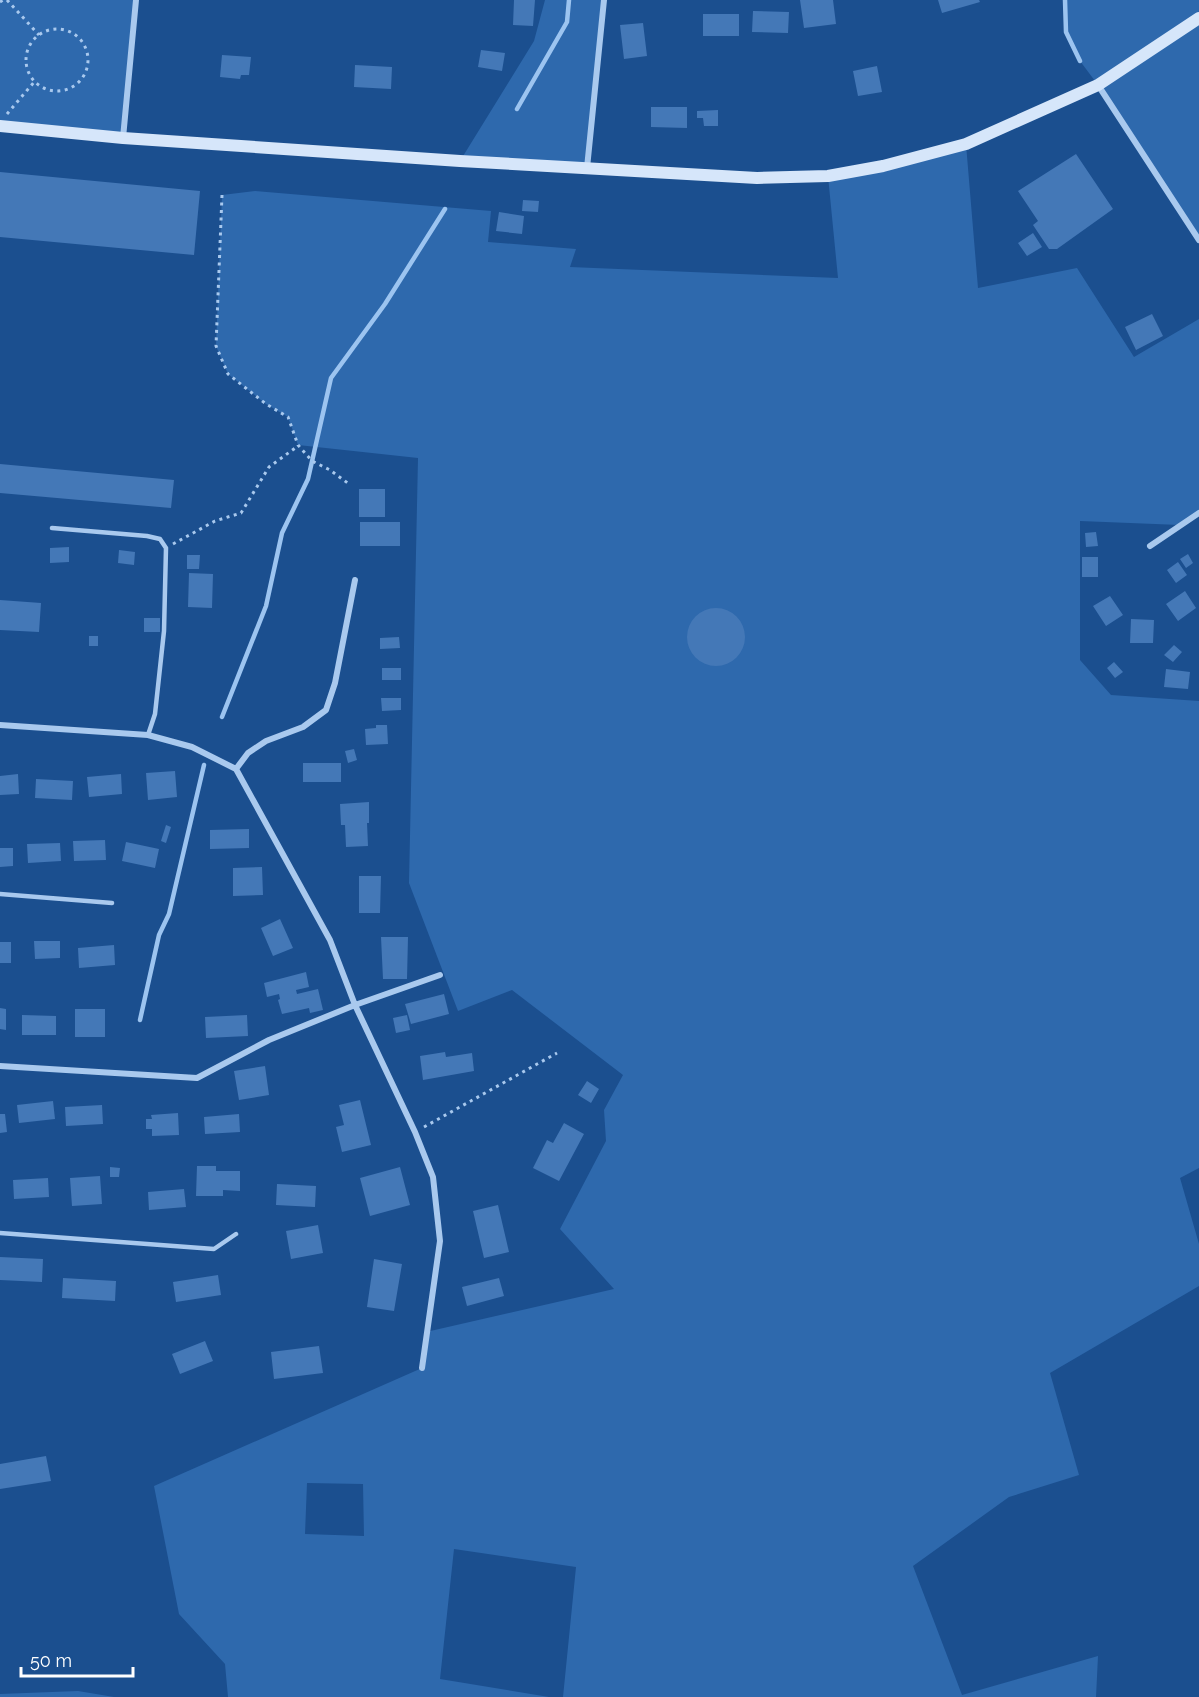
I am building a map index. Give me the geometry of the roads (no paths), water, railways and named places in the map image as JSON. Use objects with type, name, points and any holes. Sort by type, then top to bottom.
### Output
[{"type":"street","points":[[123,138],[136,0]]},
{"type":"street","points":[[587,168],[604,0]]},
{"type":"street","points":[[0,124],[123,138],[587,168],[757,178],[828,176],[884,166],[966,144],[1098,85],[1199,18]]},
{"type":"street","points":[[1098,85],[1199,240]]},
{"type":"street","points":[[1150,546],[1199,513]]},
{"type":"street","points":[[236,769],[248,753],[266,741],[303,727],[326,710],[335,683],[355,580]]},
{"type":"street","points":[[0,724],[148,735],[192,747],[236,769],[330,940],[355,1005],[415,1132],[433,1178],[440,1241],[422,1368]]},
{"type":"street","points":[[0,1066],[197,1078],[269,1040],[355,1005],[440,975]]},
{"type":"lane","points":[[52,528],[147,536],[160,539],[166,548],[164,631],[155,714],[148,735]]},
{"type":"lane","points":[[0,894],[111,903]]},
{"type":"lane","points":[[0,1233],[214,1250],[236,1234]]},
{"type":"waterway","points":[[517,109],[567,22],[569,0]]},
{"type":"waterway","points":[[1065,0],[1066,32],[1080,61]]},
{"type":"waterway","points":[[222,717],[266,606],[282,533],[308,479],[331,378],[385,304],[445,209]]},
{"type":"waterway","points":[[140,1020],[159,935],[169,914],[204,765]]}]
